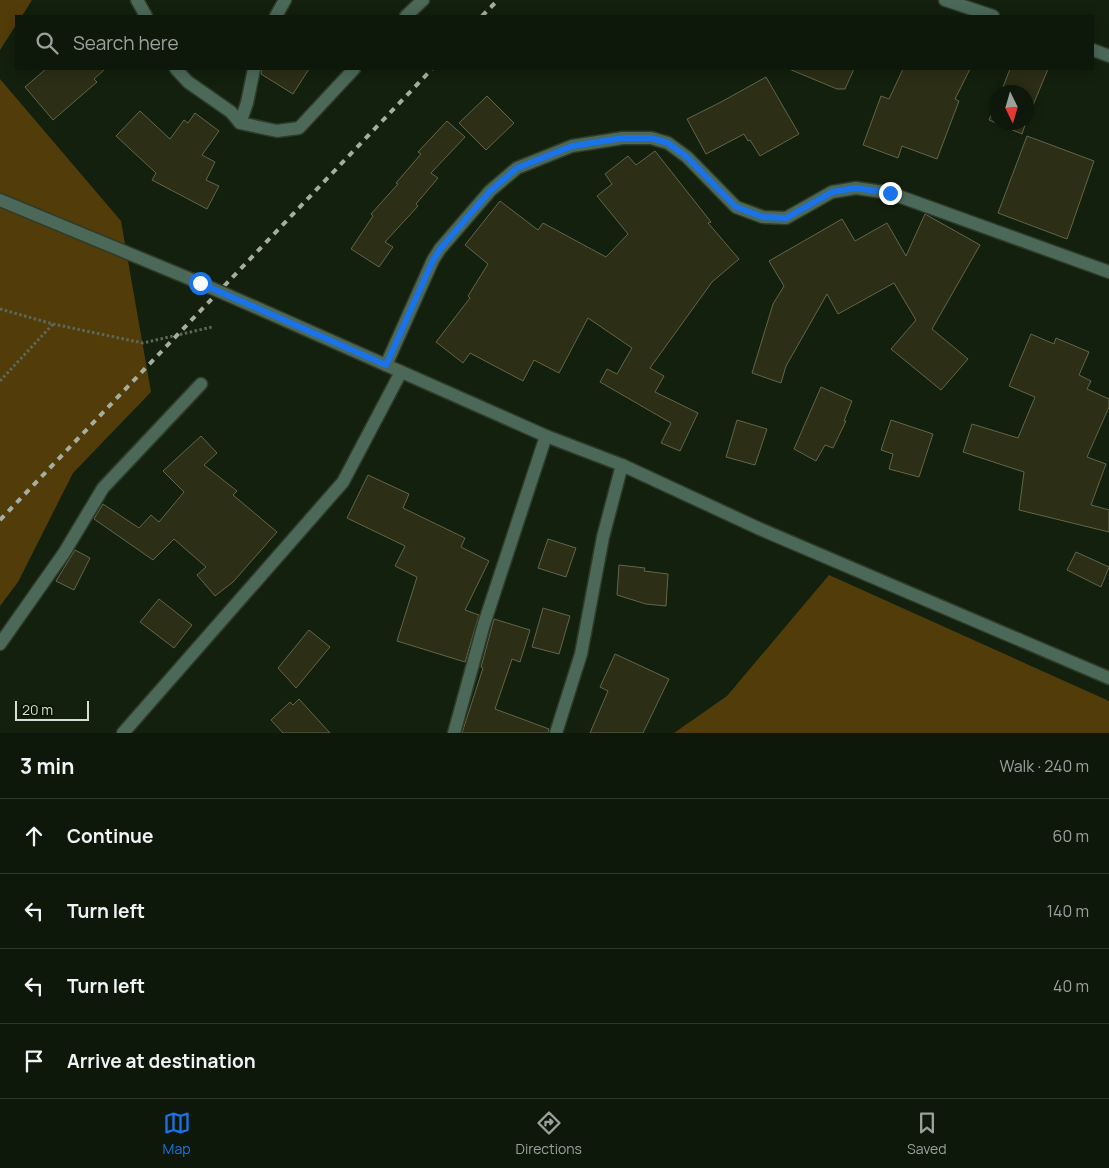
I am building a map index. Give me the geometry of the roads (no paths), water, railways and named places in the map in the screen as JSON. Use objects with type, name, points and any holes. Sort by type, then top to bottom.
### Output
[{"type":"street","points":[[137,0],[145,15]]},
{"type":"street","points":[[277,15],[285,0]]},
{"type":"street","points":[[407,15],[423,0]]},
{"type":"street","points":[[945,0],[990,15]]},
{"type":"street","points":[[1094,50],[1109,56]]},
{"type":"street","points":[[177,70],[188,82],[231,112],[240,123],[277,131],[299,128],[353,70]]},
{"type":"street","points":[[240,123],[247,103],[254,70]]},
{"type":"street","points":[[386,365],[433,260],[440,249],[490,191],[517,168],[572,146],[623,138],[651,138],[668,143],[687,157],[736,207],[763,217],[786,218],[832,192],[856,188],[890,193],[1109,272]]},
{"type":"street","points":[[0,200],[256,307],[546,436],[622,465],[760,529],[1109,678]]},
{"type":"street","points":[[123,733],[343,482],[401,372]]},
{"type":"street","points":[[0,644],[64,554],[103,488],[201,384]]},
{"type":"street","points":[[454,733],[484,624],[546,436]]},
{"type":"street","points":[[556,733],[581,654],[603,536],[622,465]]},
{"type":"railway","points":[[483,15],[498,0]]},
{"type":"railway","points":[[0,520],[431,70]]}]
